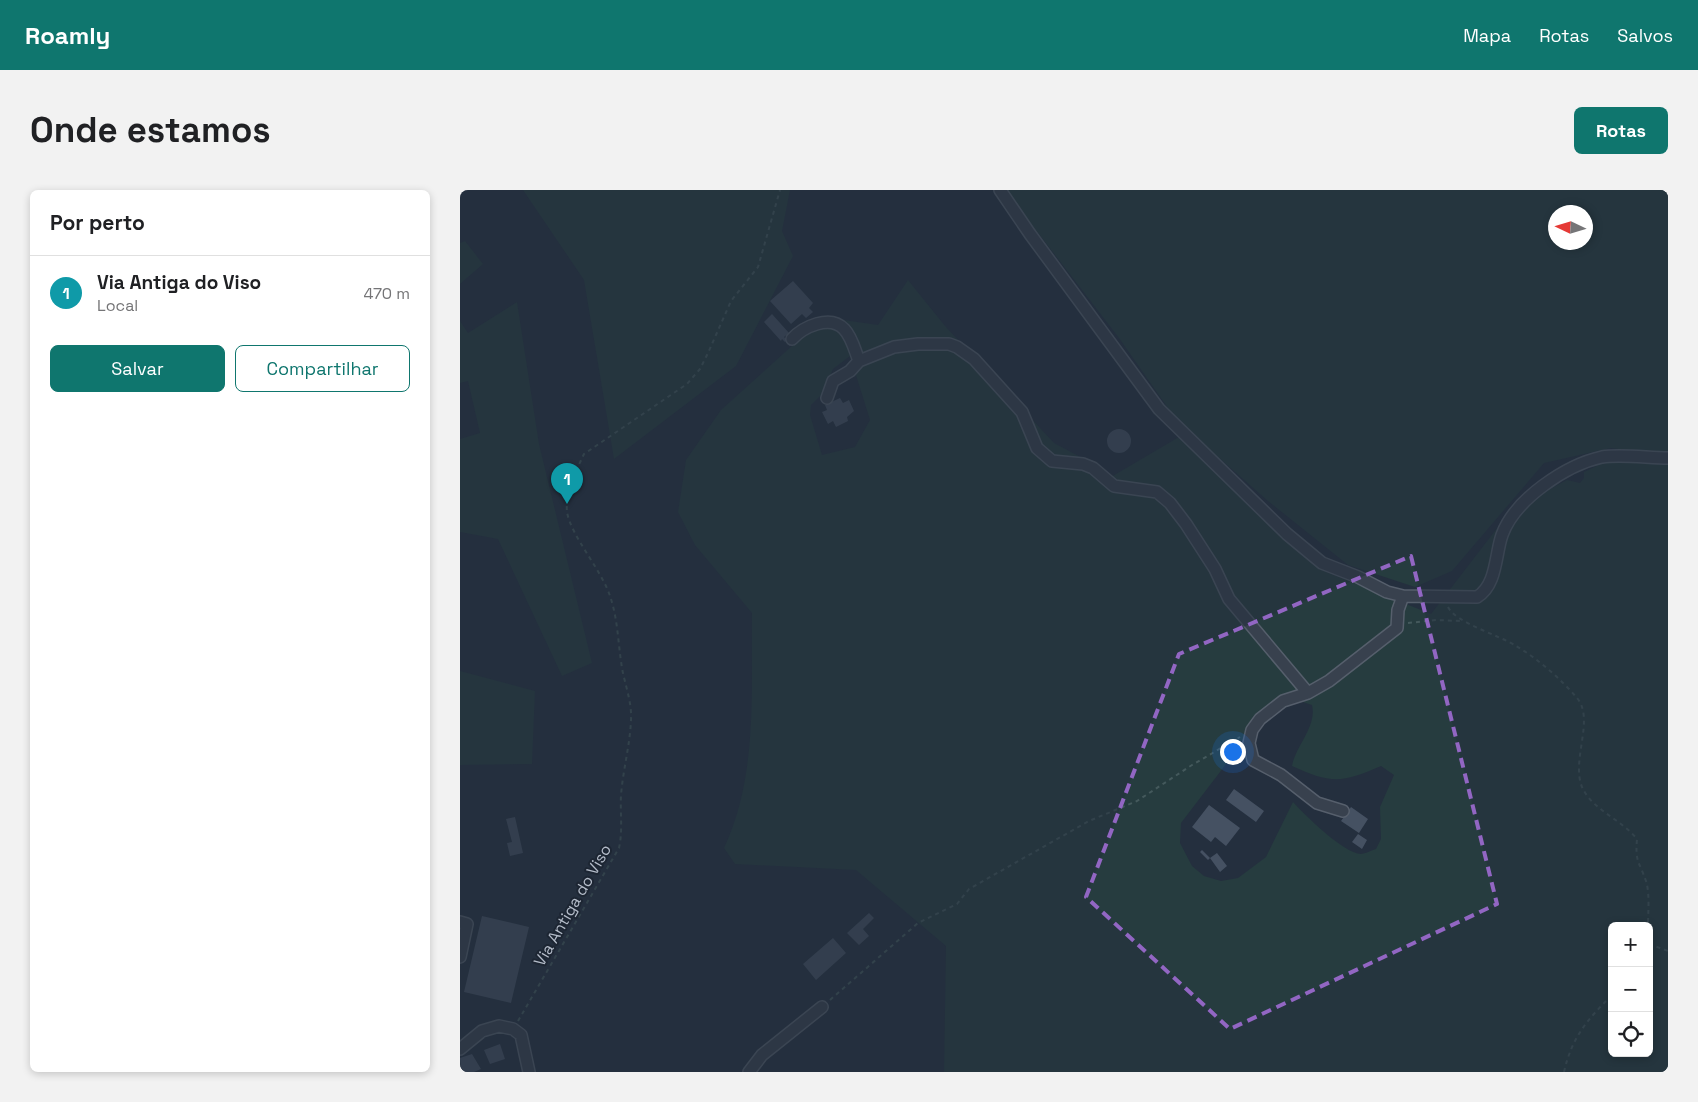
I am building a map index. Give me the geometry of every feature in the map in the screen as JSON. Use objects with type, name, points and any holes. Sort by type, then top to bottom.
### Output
[{"type":"street","points":[[1000,190],[1035,242],[1159,409],[1287,534],[1322,564],[1387,592],[1403,596],[1477,597],[1486,591],[1506,527],[1514,512],[1542,485],[1603,457],[1668,458]]},
{"type":"street","points":[[792,339],[809,327],[820,323],[835,324],[844,329],[860,361]]},
{"type":"street","points":[[827,398],[833,381],[850,371],[860,361],[894,347],[926,344],[949,344],[957,347],[974,359],[1022,412],[1037,448],[1052,461],[1083,464],[1093,468],[1114,486],[1157,492],[1186,524],[1215,569],[1229,599],[1308,693]]},
{"type":"street","points":[[1343,811],[1316,803],[1281,775],[1253,760],[1249,743],[1252,730],[1260,719],[1283,700],[1308,693],[1349,667],[1397,628],[1398,610],[1403,596]]},
{"type":"street","points":[[460,922],[467,924],[460,957]]},
{"type":"street","points":[[749,1072],[762,1055],[822,1007]]},
{"type":"street","points":[[460,1049],[482,1030],[499,1026],[513,1029],[521,1035],[529,1072]]},
{"type":"path","name":"Via Antiga do Viso","points":[[513,1029],[619,848],[622,835],[621,802],[632,718],[630,701],[622,668],[611,597],[598,570],[572,527],[568,514],[566,504],[576,470],[584,454],[686,384],[700,369],[730,301],[758,267],[780,190]]},
{"type":"path","points":[[1445,596],[1448,610],[1463,621],[1496,634],[1518,647],[1556,677],[1581,704],[1584,721],[1578,758],[1581,785],[1589,800],[1629,830],[1636,839],[1636,854],[1639,868],[1646,882],[1648,922]]},
{"type":"path","points":[[1397,628],[1411,622],[1436,620],[1463,621]]},
{"type":"path","points":[[822,1007],[918,922],[956,904],[969,889],[1089,821],[1137,802],[1192,765],[1252,730]]},
{"type":"path","points":[[1653,945],[1668,951]]},
{"type":"path","points":[[1564,1072],[1568,1057],[1579,1032],[1587,1020],[1608,999]]},
{"type":"highlighted area","points":[[1411,556],[1497,904],[1230,1029],[1086,897],[1179,654]]},
{"type":"green space","points":[[523,190],[790,190],[782,231],[793,256],[736,366],[614,459],[584,280]]},
{"type":"green space","points":[[1005,190],[1668,190],[1668,452],[1638,452],[1611,448],[1544,463],[1452,571],[1415,587],[1348,565],[1268,501],[1177,421],[1119,338]]},
{"type":"green space","points":[[465,241],[483,264],[460,284],[460,243]]},
{"type":"green space","points":[[908,280],[945,326],[1054,443],[1084,459],[1111,477],[1179,437],[1284,540],[1326,572],[1431,614],[1511,510],[1567,480],[1580,483],[1584,478],[1584,472],[1603,463],[1668,463],[1668,1072],[944,1072],[946,946],[856,870],[735,864],[724,848],[743,792],[748,763],[752,703],[752,613],[695,545],[678,512],[686,460],[721,410],[804,335],[837,319],[878,325]],"holes":[[[850,356],[870,420],[855,447],[822,455],[810,415],[811,405],[821,395],[833,369]],[[1297,700],[1312,705],[1313,713],[1312,721],[1292,766],[1317,776],[1336,779],[1356,776],[1381,766],[1394,775],[1380,807],[1381,839],[1376,849],[1361,854],[1344,847],[1293,802],[1266,857],[1238,878],[1221,881],[1204,876],[1192,866],[1180,843],[1181,823],[1233,755],[1228,749],[1258,731],[1267,718]]]},
{"type":"green space","points":[[517,302],[539,444],[592,663],[562,676],[498,539],[460,532],[460,439],[480,433],[468,381],[460,383],[460,321],[468,333]]},
{"type":"green space","points":[[460,671],[535,691],[532,764],[460,765]]},
{"type":"building","points":[[793,281],[813,303],[809,308],[813,312],[806,318],[802,314],[791,324],[770,301]]},
{"type":"building","points":[[772,314],[789,333],[784,337],[787,340],[785,342],[782,339],[781,341],[764,322]]},
{"type":"building","points":[[840,398],[843,403],[849,400],[854,411],[847,417],[848,421],[836,427],[833,421],[828,424],[822,412],[827,410],[825,405]]},
{"type":"building","points":[[1119,429],[1128,432],[1131,441],[1128,450],[1119,453],[1110,450],[1107,441],[1110,432]]},
{"type":"building","points":[[1234,789],[1264,811],[1256,822],[1226,800]]},
{"type":"building","points":[[1209,805],[1240,828],[1226,846],[1215,837],[1211,842],[1192,827]]},
{"type":"building","points":[[1351,807],[1368,819],[1359,833],[1341,821]]},
{"type":"building","points":[[515,817],[523,853],[510,856],[507,843],[512,842],[506,819]]},
{"type":"building","points":[[1358,834],[1367,840],[1362,849],[1352,842]]},
{"type":"building","points":[[1202,850],[1210,858],[1208,860],[1200,852]]},
{"type":"building","points":[[1217,853],[1227,866],[1220,872],[1210,858]]},
{"type":"building","points":[[869,913],[874,918],[863,929],[869,936],[859,945],[847,933]]},
{"type":"building","points":[[482,916],[529,927],[511,1003],[464,992]]},
{"type":"building","points":[[833,938],[846,953],[816,980],[803,964]]},
{"type":"building","points":[[500,1044],[505,1059],[490,1064],[484,1050]]},
{"type":"building","points":[[472,1054],[481,1069],[474,1072],[461,1072],[460,1058]]},
{"type":"place","name":"Via Antiga do Viso","points":[[567,504]]}]
